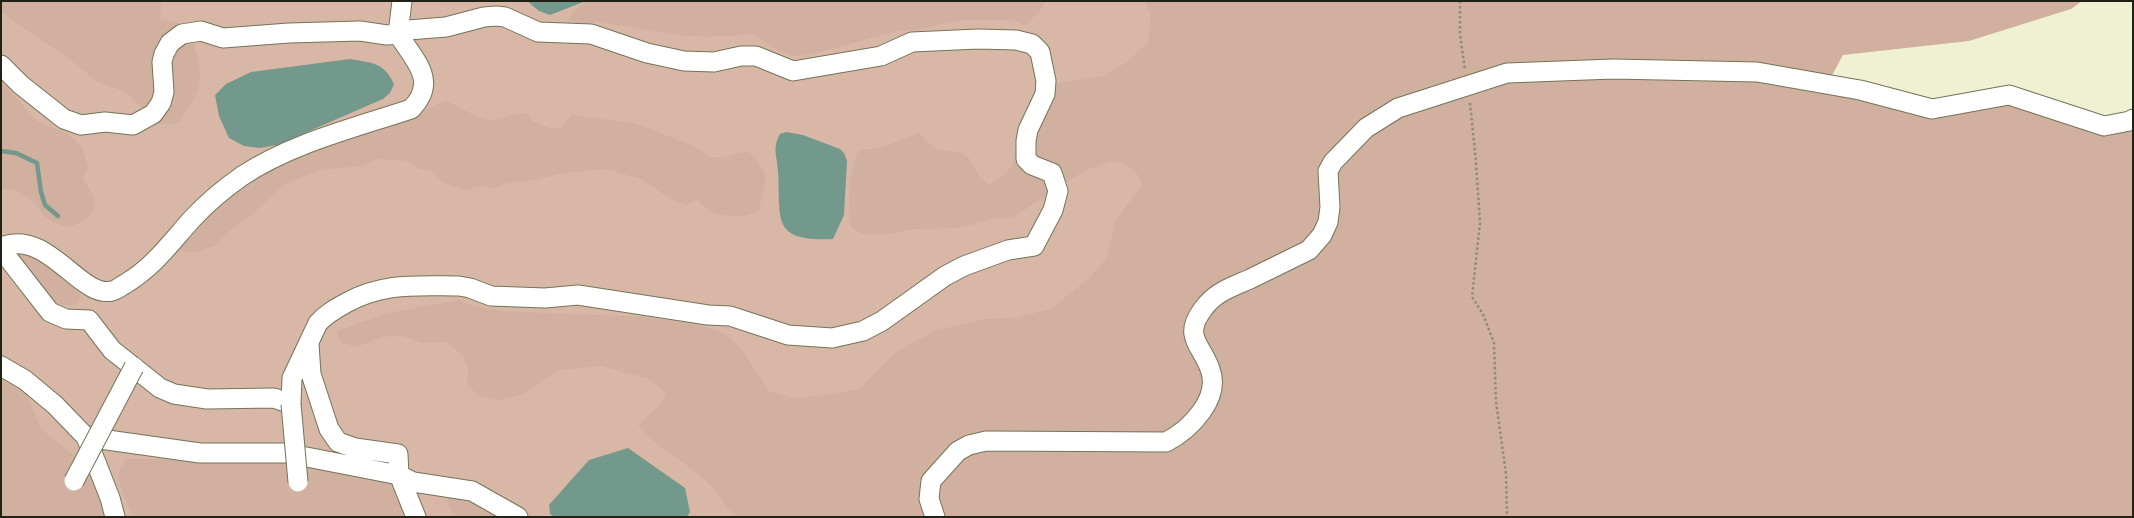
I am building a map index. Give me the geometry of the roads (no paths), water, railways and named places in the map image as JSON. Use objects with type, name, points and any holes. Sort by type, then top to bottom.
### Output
[{"type":"street","points":[[291,404],[274,398],[207,399],[174,394],[160,388],[112,350],[89,320],[66,318],[50,312],[1,248],[10,244],[40,250],[92,287],[103,292],[113,291],[156,261],[193,217],[240,177],[267,161],[347,130],[411,109],[424,90],[424,79],[420,68],[398,34],[402,1]]},
{"type":"street","points":[[1,65],[21,85],[64,119],[72,123],[81,125],[105,122],[133,125],[152,114],[161,103],[164,92],[162,62],[170,43],[182,34],[202,28],[217,38],[233,35],[361,28],[388,35],[408,30],[446,27],[484,16],[496,16],[505,17],[538,32],[578,33],[600,36],[647,53],[684,62],[714,62],[741,56],[756,56],[793,71],[880,56],[912,42],[1016,40],[1032,44],[1040,52],[1046,80],[1045,94],[1028,130],[1026,159],[1032,165],[1052,173],[1058,190],[1053,210],[1034,252],[1008,250],[964,266],[946,276],[870,328],[832,338],[788,335],[730,316],[708,315],[578,295],[545,298],[491,296],[470,288],[449,286],[390,287],[368,292],[324,316],[309,341],[292,378],[291,404],[298,482]]},
{"type":"street","points":[[935,517],[928,498],[931,481],[958,451],[969,445],[986,441],[1166,442],[1173,438],[1195,418],[1204,408],[1210,397],[1213,381],[1210,368],[1196,346],[1194,331],[1201,311],[1220,292],[1309,250],[1316,243],[1328,222],[1330,207],[1328,171],[1333,162],[1340,152],[1366,128],[1398,108],[1507,73],[1613,69],[1757,72],[1860,90],[1932,109],[2009,95],[2104,126],[2133,119]]},
{"type":"street","points":[[309,341],[311,374],[329,429],[338,442],[347,446],[398,454],[399,475],[416,517]]},
{"type":"street","points":[[1,366],[32,387],[86,437],[110,498],[115,517]]},
{"type":"street","points":[[74,481],[134,367]]},
{"type":"street","points":[[86,437],[200,453],[286,453],[399,475],[413,482],[472,491],[518,517]]},
{"type":"water","points":[[527,1],[586,1],[550,15],[539,11]]},
{"type":"water","points":[[350,59],[371,63],[386,71],[394,84],[390,93],[383,99],[277,145],[260,148],[244,146],[229,138],[219,116],[215,95],[226,84],[251,72]]},
{"type":"water","points":[[786,132],[803,135],[840,149],[844,153],[847,161],[844,215],[833,239],[813,239],[798,236],[789,231],[783,224],[780,214],[776,148],[780,134]]},
{"type":"water","points":[[628,448],[685,488],[690,512],[687,517],[554,517],[550,514],[549,505],[589,460]]},
{"type":"waterway","points":[[1,151],[16,153],[37,163],[45,205],[58,216]]}]
